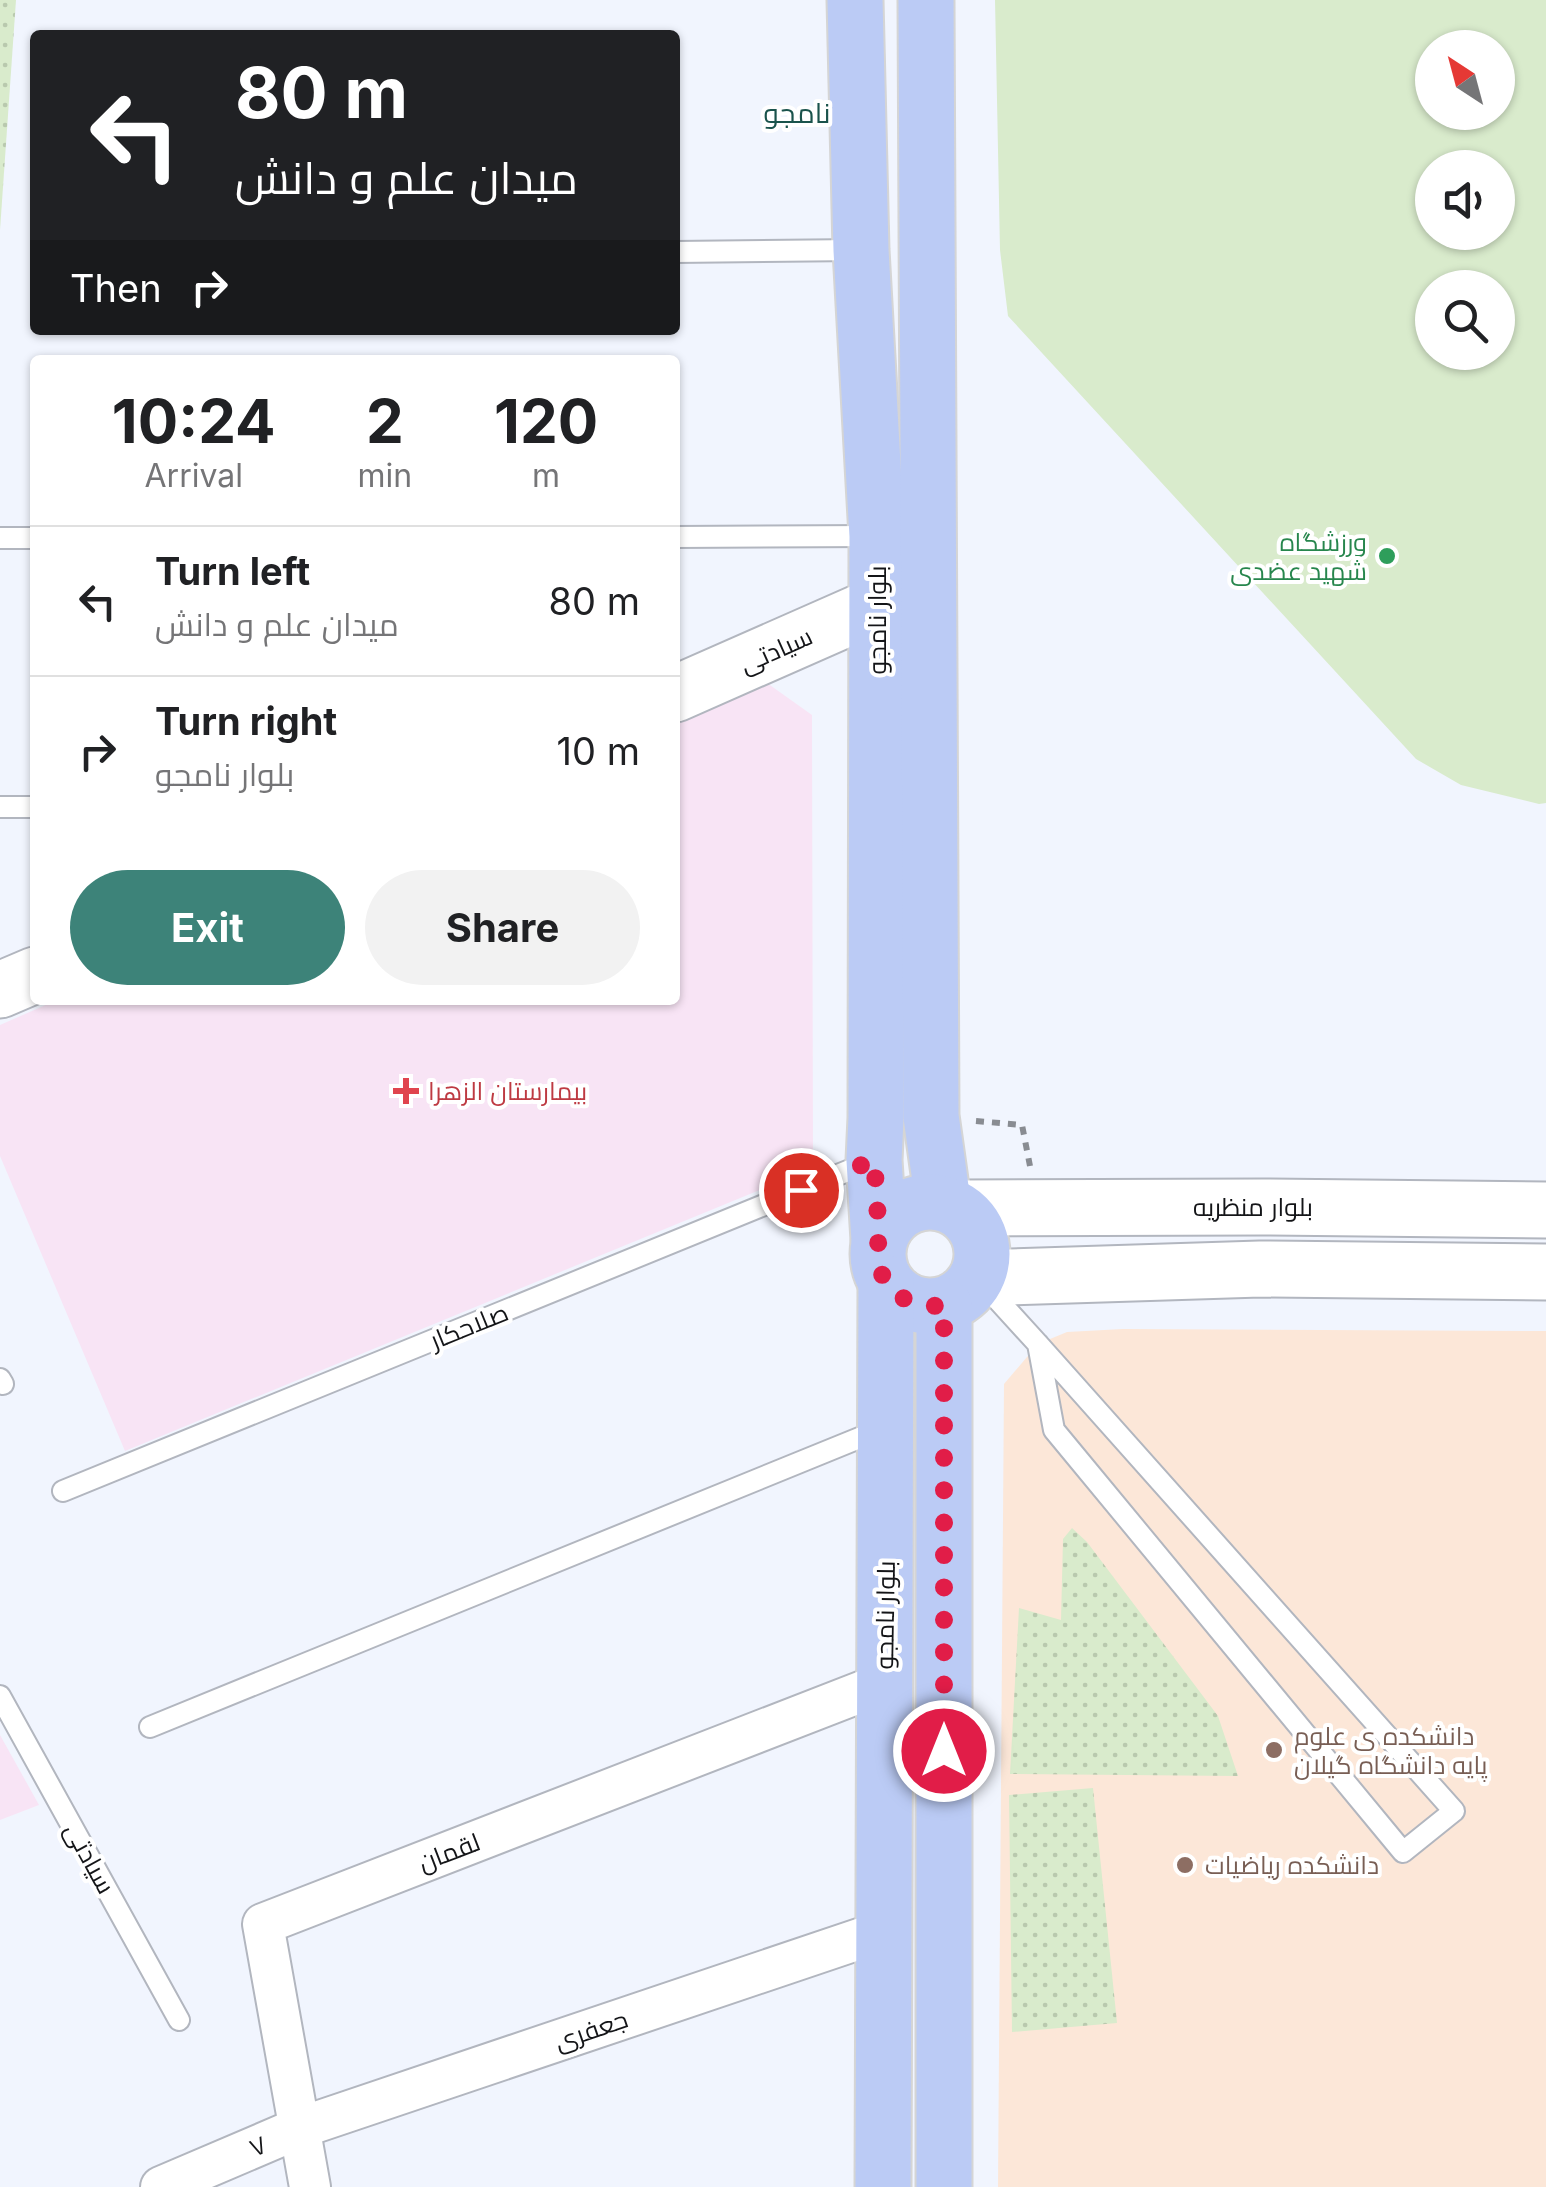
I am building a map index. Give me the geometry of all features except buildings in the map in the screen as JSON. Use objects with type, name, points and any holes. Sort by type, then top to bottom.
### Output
[{"type":"main road","name":"بلوار نامجو","points":[[855,0],[860,250],[877,536],[874,1160],[883,1262],[887,1427],[880,2186]]},
{"type":"main road","name":"بلوار نامجو","points":[[926,0],[930,1116],[951,1205]]},
{"type":"main road","name":"سیادتی","points":[[680,692],[877,605]]},
{"type":"main road","points":[[876,926],[930,926]]},
{"type":"main road","points":[[0,990],[30,977]]},
{"type":"main road","points":[[944,2187],[944,1553],[961,1291],[983,1253],[976,1227],[951,1205],[916,1203],[884,1228],[883,1262],[906,1300],[931,1307],[961,1291],[1260,1270],[1546,1272]]},
{"type":"main road","name":"بلوار منظریه","points":[[951,1205],[1546,1210]]},
{"type":"main road","points":[[1260,1270],[1262,1207]]},
{"type":"main road","points":[[886,1552],[944,1553]]},
{"type":"street","name":"لقمان","points":[[310,2187],[263,1924],[884,1683]]},
{"type":"street","name":"جعفری","points":[[300,2128],[883,1932]]},
{"type":"street","name":"۷","points":[[161,2187],[300,2128]]},
{"type":"lane","points":[[680,252],[860,250]]},
{"type":"lane","points":[[680,536],[877,536]]},
{"type":"lane","points":[[0,538],[30,538]]},
{"type":"lane","points":[[0,807],[30,807]]},
{"type":"lane","name":"صلاحکار","points":[[64,1491],[874,1160]]},
{"type":"lane","points":[[961,1291],[1038,1344],[1454,1811],[1403,1852],[1054,1430],[1038,1344]]},
{"type":"lane","points":[[150,1728],[887,1427]]},
{"type":"lane","name":"سیادتی","points":[[0,1696],[179,2020]]},
{"type":"shaded area","name":"بیمارستان الزهرا","points":[[767,683],[812,715],[813,1168],[125,1451],[0,1156],[0,1025],[46,1005],[680,1005],[680,722]]},
{"type":"shaded area","name":"دانشکده ی علوم پایه دانشگاه گیلان","points":[[1546,1331],[1546,2187],[998,2187],[1004,1384],[1038,1344],[1067,1332]]},
{"type":"shaded area","points":[[0,1735],[39,1805],[0,1820]]},
{"type":"green space","points":[[0,0],[16,0],[0,230]]},
{"type":"green space","name":"ورزشگاه شهید عضدی","points":[[995,0],[1546,0],[1546,803],[1461,785],[1416,759],[1008,316],[1000,250]]},
{"type":"green space","points":[[1072,1528],[1087,1542],[1218,1716],[1238,1776],[1010,1774],[1019,1608],[1061,1620],[1063,1539]]},
{"type":"green space","points":[[1093,1788],[1117,2023],[1012,2032],[1009,1795]]},
{"type":"place","name":"ورزشگاه شهید عضدی","points":[[1387,556]]},
{"type":"place","name":"بیمارستان الزهرا","points":[[406,1091]]},
{"type":"place","name":"دانشکده ی علوم پایه دانشگاه گیلان","points":[[1274,1750]]},
{"type":"place","name":"دانشکده ریاضیات","points":[[1185,1865]]},
{"type":"district","name":"نامجو","points":[[797,113]]},
{"type":"route","points":[[801,1190],[874,1160],[878,1256],[886,1283],[894,1293],[918,1305],[944,1305],[944,1751]]}]
